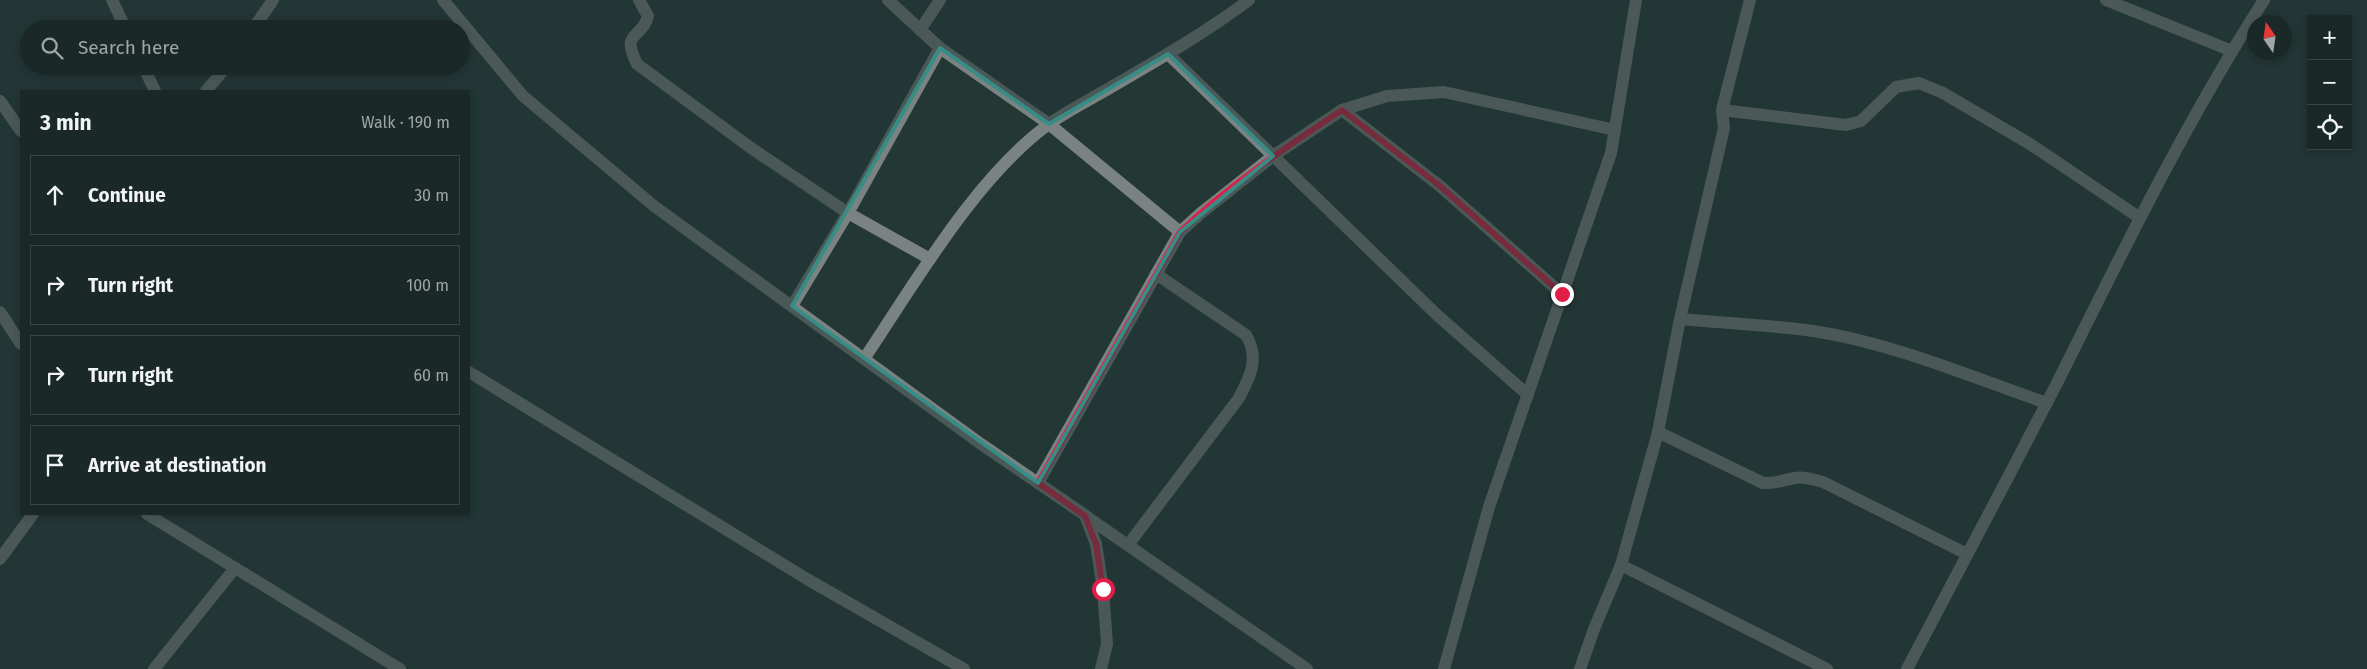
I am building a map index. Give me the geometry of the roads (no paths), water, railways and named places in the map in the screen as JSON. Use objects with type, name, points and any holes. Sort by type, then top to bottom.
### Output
[{"type":"street","points":[[112,0],[122,20]]},
{"type":"street","points":[[259,20],[273,0]]},
{"type":"street","points":[[443,0],[460,20]]},
{"type":"street","points":[[639,0],[648,16],[646,23],[632,36],[631,52],[637,64],[751,148],[848,213],[930,259]]},
{"type":"street","points":[[888,0],[940,48],[1049,124],[1180,232]]},
{"type":"street","points":[[920,30],[940,0]]},
{"type":"street","points":[[864,359],[930,259],[1004,164],[1049,124],[1168,54],[1250,0]]},
{"type":"street","points":[[1444,669],[1489,507],[1611,153],[1636,0]]},
{"type":"street","points":[[1580,669],[1594,629],[1621,565],[1658,432],[1680,319],[1724,128],[1722,110],[1750,0]]},
{"type":"street","points":[[2106,0],[2232,51]]},
{"type":"street","points":[[1907,669],[2140,218],[2232,51],[2264,0]]},
{"type":"street","points":[[470,32],[523,96],[654,206],[1038,483],[1307,669]]},
{"type":"street","points":[[792,306],[848,213],[940,48]]},
{"type":"street","points":[[1168,54],[1436,314],[1528,395]]},
{"type":"street","points":[[147,75],[155,90]]},
{"type":"street","points":[[207,90],[219,75]]},
{"type":"street","points":[[1722,110],[1846,125],[1861,121],[1896,87],[1919,83],[1942,93],[2030,144],[2140,218]]},
{"type":"street","points":[[1038,483],[1180,232],[1273,156],[1342,110],[1386,96],[1444,92],[1615,130]]},
{"type":"street","points":[[0,101],[20,130]]},
{"type":"street","points":[[1342,110],[1440,186],[1562,294]]},
{"type":"street","points":[[1128,544],[1239,398],[1249,380],[1254,361],[1253,351],[1246,335],[1156,274]]},
{"type":"street","points":[[0,312],[20,342]]},
{"type":"street","points":[[1680,319],[1814,331],[1848,338],[1905,354],[2046,403]]},
{"type":"street","points":[[470,373],[807,579],[964,669]]},
{"type":"street","points":[[1658,432],[1763,484],[1773,484],[1801,478],[1823,482],[1968,554]]},
{"type":"street","points":[[0,559],[32,515]]},
{"type":"street","points":[[149,515],[400,669]]},
{"type":"street","points":[[1085,516],[1096,544],[1103,589],[1107,644],[1101,669]]},
{"type":"street","points":[[1621,565],[1827,669]]},
{"type":"street","points":[[154,669],[235,568]]}]
